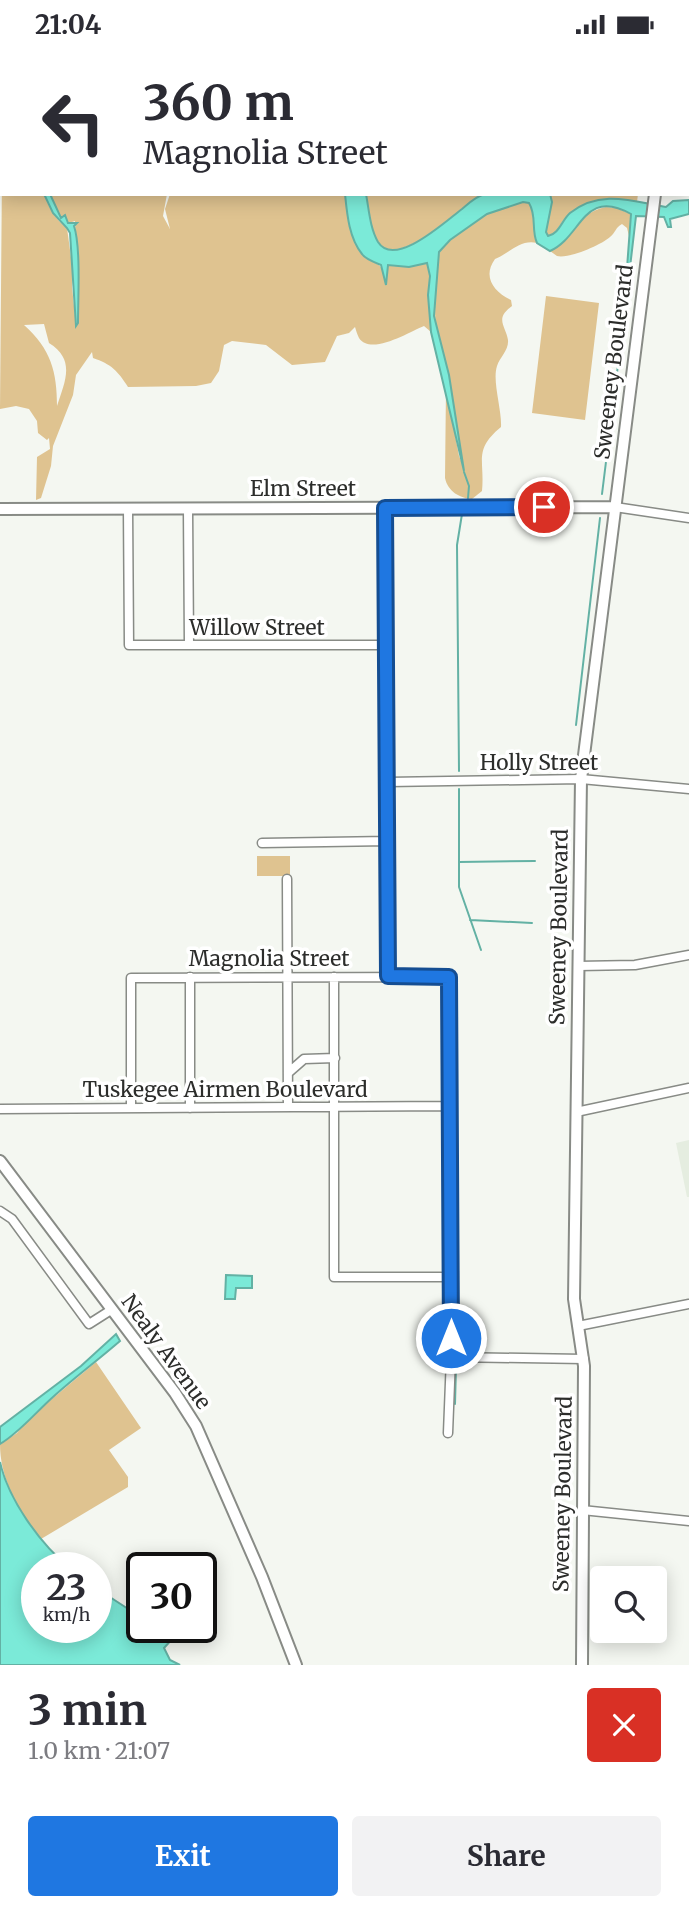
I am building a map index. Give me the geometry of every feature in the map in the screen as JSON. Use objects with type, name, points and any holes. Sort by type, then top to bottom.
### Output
[{"type":"main road","name":"Sweeney Boulevard","points":[[582,1665],[584,1359],[574,1299],[581,779],[655,197]]},
{"type":"main road","name":"Elm Street","points":[[0,509],[615,507]]},
{"type":"main road","name":"Nealy Avenue","points":[[0,1161],[175,1394],[196,1426],[262,1577],[296,1665]]},
{"type":"street","name":"Elm Street","points":[[615,507],[689,518]]},
{"type":"street","name":"Willow Street","points":[[128,508],[129,645],[386,645]]},
{"type":"street","points":[[385,508],[388,976]]},
{"type":"street","points":[[188,509],[189,645]]},
{"type":"street","name":"Holly Street","points":[[388,782],[581,779],[689,789]]},
{"type":"street","points":[[262,843],[388,841]]},
{"type":"street","points":[[287,879],[288,1107]]},
{"type":"street","points":[[578,966],[635,965],[689,955]]},
{"type":"street","points":[[190,977],[190,1108]]},
{"type":"street","name":"Magnolia Street","points":[[131,1108],[131,978],[190,977],[449,977],[450,1106]]},
{"type":"street","points":[[334,977],[334,1277],[451,1277]]},
{"type":"street","points":[[288,1073],[304,1059],[335,1058]]},
{"type":"street","points":[[576,1112],[689,1087]]},
{"type":"street","points":[[448,1433],[451,1357],[450,1106]]},
{"type":"street","name":"Tuskegee Airmen Boulevard","points":[[0,1109],[450,1106]]},
{"type":"street","points":[[0,1211],[12,1219],[89,1324],[111,1310]]},
{"type":"street","points":[[578,1326],[689,1304]]},
{"type":"street","points":[[451,1357],[584,1359]]},
{"type":"street","points":[[582,1510],[689,1521]]},
{"type":"shaded area","points":[[2,196],[45,196],[53,213],[67,228],[76,325],[75,221],[69,223],[58,215],[51,196],[167,196],[163,216],[170,229],[165,209],[169,196],[345,196],[354,241],[365,257],[377,264],[386,276],[388,265],[409,267],[427,263],[430,276],[428,295],[431,332],[424,326],[390,341],[372,345],[359,338],[355,327],[349,333],[337,336],[325,362],[292,365],[266,345],[232,341],[224,345],[219,371],[211,383],[196,386],[128,387],[114,369],[93,358],[92,352],[76,375],[73,395],[53,446],[51,466],[41,498],[36,500],[37,457],[50,449],[49,438],[47,440],[38,433],[37,421],[29,409],[16,406],[0,409]],"holes":[[[44,324],[49,343],[66,364],[65,380],[57,406],[56,382],[51,362],[41,343],[24,325]]]},
{"type":"shaded area","points":[[366,196],[481,196],[431,233],[400,249],[387,249],[378,242]]},
{"type":"shaded area","points":[[550,196],[638,196],[637,202],[611,199],[584,205],[567,216],[552,236],[548,236],[546,232],[552,202]]},
{"type":"shaded area","points":[[523,202],[529,203],[531,208],[537,243],[520,245],[495,259],[491,266],[492,283],[500,293],[511,300],[512,306],[502,319],[508,344],[496,372],[501,427],[483,449],[482,491],[472,499],[452,491],[445,478],[446,387],[459,456],[464,468],[448,372],[436,330],[437,265],[441,250],[457,232],[489,213]]},
{"type":"shaded area","points":[[606,207],[631,214],[630,240],[627,228],[622,224],[606,240],[585,251],[557,256],[550,251],[559,246],[587,215]]},
{"type":"shaded area","points":[[546,296],[599,303],[585,420],[532,413]]},
{"type":"shaded area","points":[[257,856],[290,856],[290,876],[257,876]]},
{"type":"shaded area","points":[[689,1140],[689,1197],[687,1197],[676,1143]]},
{"type":"shaded area","points":[[96,1362],[141,1428],[109,1450],[128,1477],[128,1487],[41,1539],[12,1495],[3,1470],[0,1444],[17,1433],[28,1419]]},
{"type":"water","points":[[45,196],[51,196],[61,218],[65,215],[68,223],[77,223],[74,226],[79,273],[76,326],[70,233],[53,213]]},
{"type":"water","points":[[345,196],[366,196],[375,237],[386,249],[396,250],[421,240],[480,196],[550,196],[552,202],[546,232],[548,236],[555,233],[570,213],[593,201],[629,200],[666,207],[673,201],[689,200],[689,214],[670,219],[671,227],[668,227],[664,217],[636,216],[629,276],[627,268],[631,214],[615,207],[603,206],[593,210],[561,244],[550,251],[537,243],[531,208],[529,203],[523,202],[487,214],[450,240],[439,252],[434,316],[449,375],[464,471],[431,332],[428,295],[430,276],[427,263],[409,267],[388,265],[386,285],[381,265],[363,256],[349,225]]},
{"type":"water","points":[[226,1275],[252,1276],[252,1288],[236,1288],[235,1299],[225,1299]]},
{"type":"water","points":[[116,1334],[120,1341],[0,1444],[0,1427],[81,1366]]},
{"type":"water","points":[[0,1462],[18,1505],[53,1552],[21,1552],[21,1643],[112,1643],[112,1598],[126,1608],[126,1643],[168,1643],[164,1648],[170,1660],[180,1665],[0,1665]]},
{"type":"waterway","points":[[602,494],[629,276]]},
{"type":"waterway","points":[[464,472],[469,486],[468,498]]},
{"type":"waterway","points":[[459,771],[457,545],[462,514]]},
{"type":"waterway","points":[[576,725],[600,518]]},
{"type":"waterway","points":[[459,789],[459,887],[481,950]]},
{"type":"waterway","points":[[459,862],[535,861]]},
{"type":"waterway","points":[[470,920],[532,923]]},
{"type":"waterway","points":[[455,1404],[456,1367]]},
{"type":"route","points":[[451,1338],[449,977],[388,976],[385,508],[544,507]]}]
